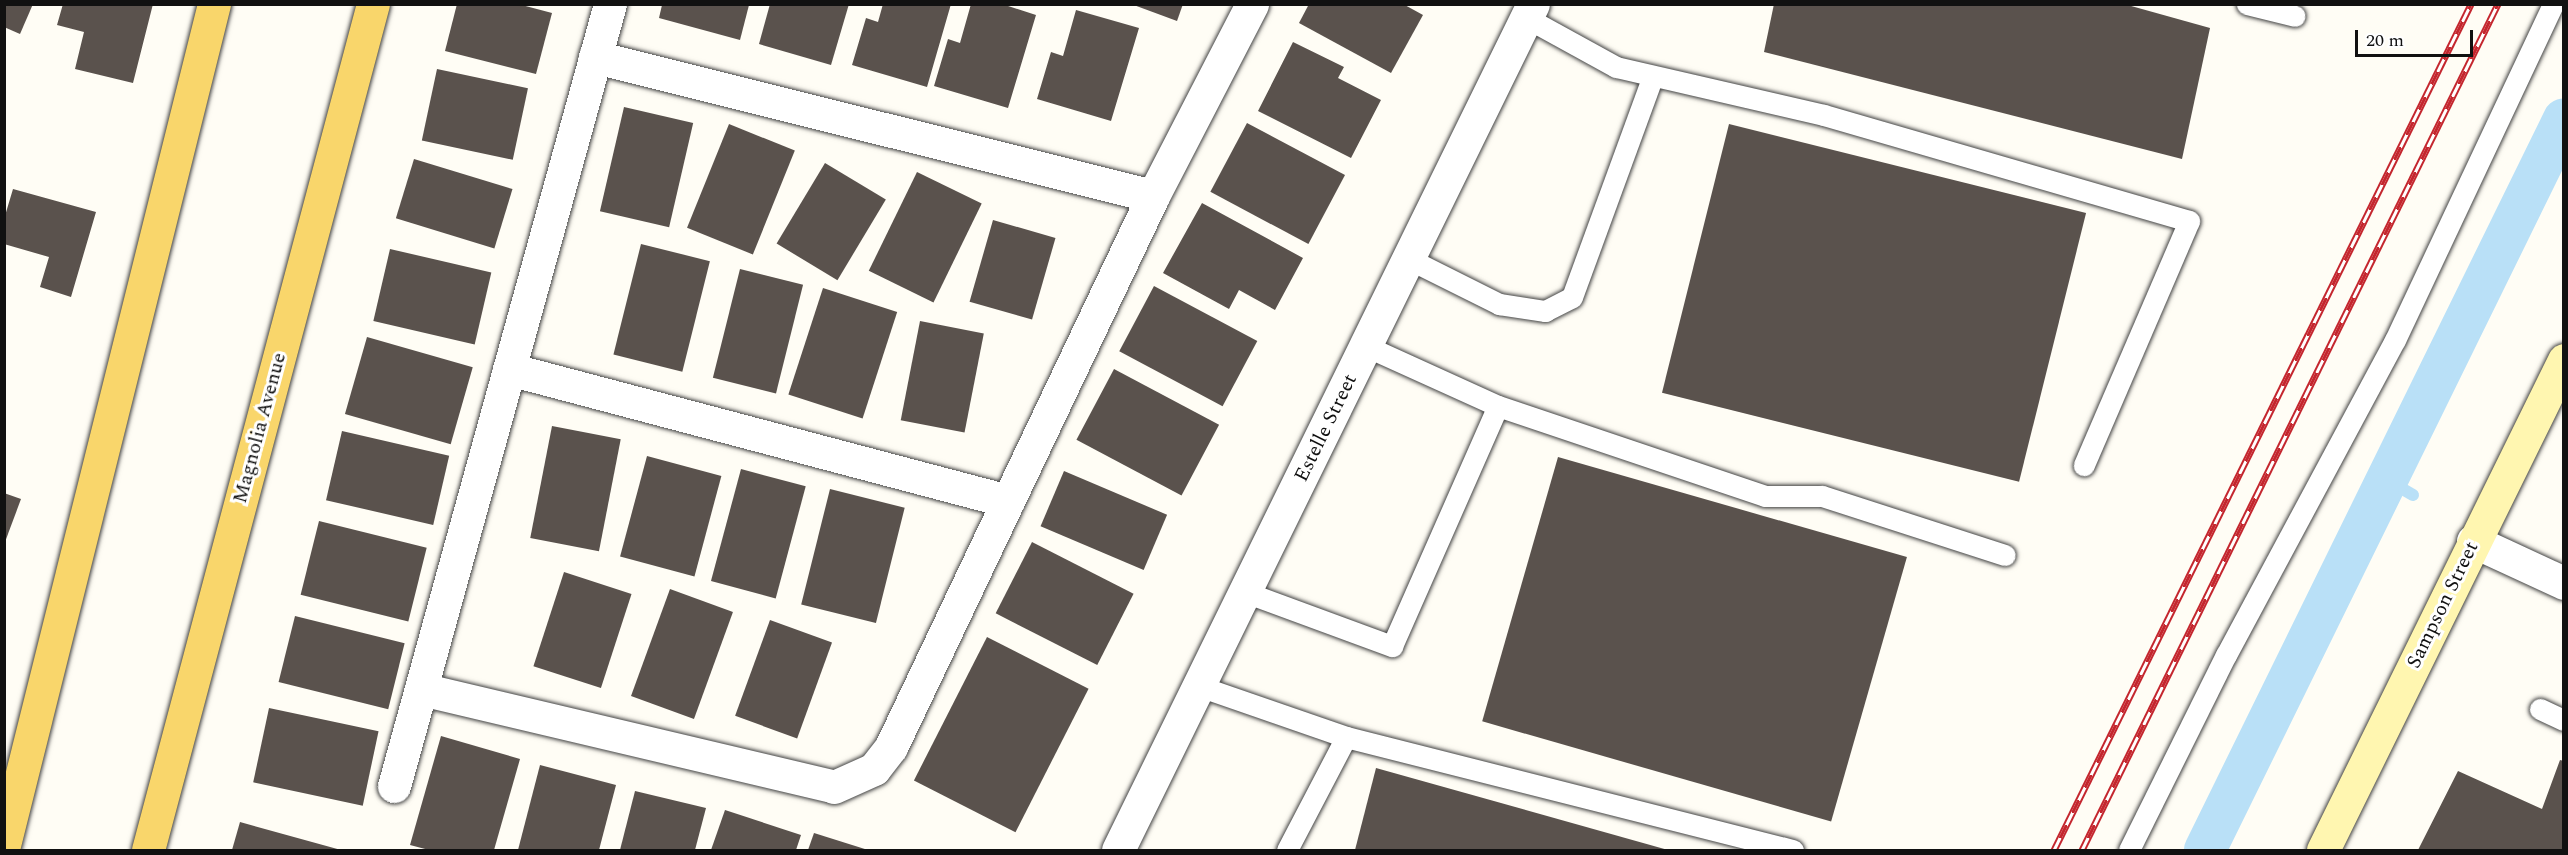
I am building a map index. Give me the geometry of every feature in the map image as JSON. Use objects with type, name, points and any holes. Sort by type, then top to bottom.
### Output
[{"type":"main road","points":[[4,844],[214,4]]},
{"type":"main road","name":"Magnolia Avenue","points":[[148,850],[373,4]]},
{"type":"street","points":[[394,786],[610,4]]},
{"type":"street","points":[[421,689],[834,787],[874,769],[891,747],[1153,196],[1252,4]]},
{"type":"street","name":"Estelle Street","points":[[1118,850],[1530,11]]},
{"type":"street","points":[[595,57],[1153,196]]},
{"type":"street","name":"Sampson Street","points":[[2323,850],[2564,360]]},
{"type":"street","points":[[509,369],[1008,501]]},
{"type":"street","points":[[2473,541],[2564,583]]},
{"type":"lane","points":[[2247,4],[2295,16]]},
{"type":"lane","points":[[2129,850],[2226,655],[2395,340],[2553,4]]},
{"type":"lane","points":[[1530,11],[1616,67],[1824,115],[2189,221],[2084,465]]},
{"type":"lane","points":[[1409,259],[1499,304],[1545,310],[1572,297],[1653,76]]},
{"type":"lane","points":[[1366,346],[1498,406],[1765,496],[1822,496],[2005,555]]},
{"type":"lane","points":[[1245,592],[1392,646],[1498,406]]},
{"type":"lane","points":[[1199,686],[1346,737],[1793,850]]},
{"type":"lane","points":[[2540,709],[2564,720]]},
{"type":"lane","points":[[1287,850],[1346,737]]},
{"type":"building","points":[[4,4],[33,4],[20,34],[4,27]]},
{"type":"building","points":[[63,4],[153,4],[133,83],[75,69],[84,32],[57,25]]},
{"type":"building","points":[[457,4],[518,4],[552,13],[536,74],[445,51]]},
{"type":"building","points":[[770,4],[849,4],[831,65],[759,44]]},
{"type":"building","points":[[883,4],[951,4],[927,87],[852,65],[866,18],[878,22]]},
{"type":"building","points":[[971,4],[1002,4],[1036,15],[1008,108],[934,86],[948,39],[960,43]]},
{"type":"building","points":[[1131,4],[1183,4],[1177,21]]},
{"type":"building","points":[[1309,4],[1403,4],[1423,15],[1391,73],[1299,23]]},
{"type":"building","points":[[1774,4],[2124,4],[2210,28],[2182,159],[1764,52]]},
{"type":"building","points":[[662,5],[749,5],[740,40],[659,18]]},
{"type":"building","points":[[1076,10],[1139,28],[1111,121],[1037,99],[1051,52],[1063,56]]},
{"type":"building","points":[[1293,42],[1344,67],[1338,78],[1381,100],[1351,158],[1258,111]]},
{"type":"building","points":[[437,69],[528,88],[513,160],[422,140]]},
{"type":"building","points":[[624,107],[693,123],[669,227],[600,211]]},
{"type":"building","points":[[1247,123],[1345,175],[1308,244],[1210,192]]},
{"type":"building","points":[[729,124],[795,151],[753,254],[687,228]]},
{"type":"building","points":[[1729,124],[2086,213],[2019,482],[1662,393]]},
{"type":"building","points":[[414,159],[512,189],[494,248],[396,218]]},
{"type":"building","points":[[825,163],[886,200],[837,280],[777,244]]},
{"type":"building","points":[[917,172],[982,204],[933,302],[869,271]]},
{"type":"building","points":[[13,189],[96,212],[71,297],[40,287],[49,257],[4,244],[4,219]]},
{"type":"building","points":[[1202,203],[1303,258],[1275,310],[1239,290],[1229,309],[1163,273]]},
{"type":"building","points":[[993,220],[1055,238],[1032,320],[970,302]]},
{"type":"building","points":[[641,244],[710,261],[682,372],[613,355]]},
{"type":"building","points":[[390,249],[491,272],[475,344],[373,321]]},
{"type":"building","points":[[740,269],[803,285],[776,393],[713,378]]},
{"type":"building","points":[[1154,286],[1257,341],[1223,406],[1119,351]]},
{"type":"building","points":[[823,288],[897,312],[863,419],[788,395]]},
{"type":"building","points":[[920,321],[984,333],[965,433],[901,420]]},
{"type":"building","points":[[367,337],[473,367],[451,444],[345,414]]},
{"type":"building","points":[[1114,369],[1219,425],[1182,496],[1076,440]]},
{"type":"building","points":[[552,426],[621,439],[599,551],[530,538]]},
{"type":"building","points":[[342,431],[449,456],[433,525],[326,500]]},
{"type":"building","points":[[647,456],[721,476],[694,576],[620,556]]},
{"type":"building","points":[[1558,457],[1907,557],[1831,821],[1482,721]]},
{"type":"building","points":[[741,469],[806,486],[776,598],[711,581]]},
{"type":"building","points":[[1064,471],[1167,515],[1144,570],[1041,526]]},
{"type":"building","points":[[830,489],[905,508],[876,623],[801,604]]},
{"type":"building","points":[[4,493],[21,499],[5,542],[4,542]]},
{"type":"building","points":[[319,521],[427,548],[408,622],[301,595]]},
{"type":"building","points":[[1032,542],[1134,594],[1097,665],[996,613]]},
{"type":"building","points":[[564,572],[632,594],[601,688],[533,666]]},
{"type":"building","points":[[670,589],[733,612],[694,719],[631,696]]},
{"type":"building","points":[[295,616],[405,643],[388,709],[279,682]]},
{"type":"building","points":[[770,620],[832,643],[797,738],[735,716]]},
{"type":"building","points":[[987,637],[1089,689],[1015,832],[914,780]]},
{"type":"building","points":[[269,708],[379,731],[363,806],[253,782]]},
{"type":"building","points":[[441,736],[520,759],[494,850],[429,850],[410,845]]},
{"type":"building","points":[[2560,760],[2564,761],[2564,850],[2418,850],[2458,771],[2542,809]]},
{"type":"building","points":[[540,765],[616,785],[599,850],[518,850]]},
{"type":"building","points":[[1376,768],[1668,850],[1355,850]]},
{"type":"building","points":[[635,791],[706,808],[695,850],[620,850]]},
{"type":"building","points":[[725,810],[801,835],[796,850],[711,850]]},
{"type":"building","points":[[240,822],[341,850],[232,850]]},
{"type":"building","points":[[814,833],[868,850],[808,850]]},
{"type":"waterway","points":[[2205,850],[2564,119]]},
{"type":"waterway","points":[[2387,480],[2413,495]]},
{"type":"railway","points":[[2054,850],[2471,4]]},
{"type":"railway","points":[[2082,850],[2498,4]]}]
